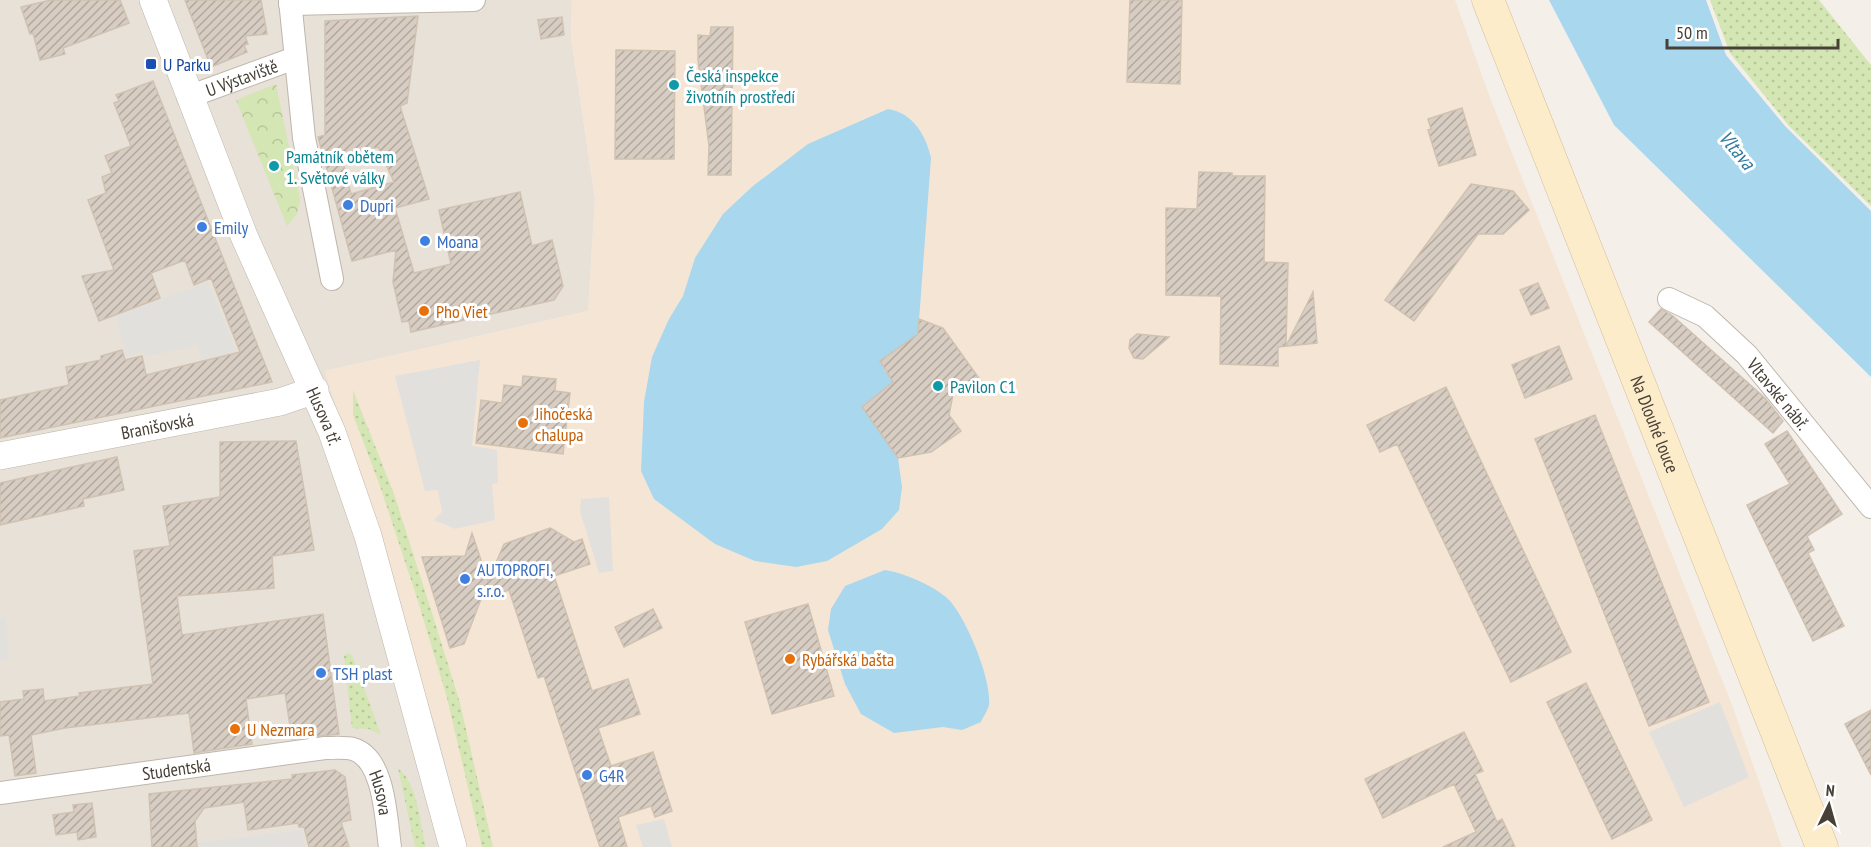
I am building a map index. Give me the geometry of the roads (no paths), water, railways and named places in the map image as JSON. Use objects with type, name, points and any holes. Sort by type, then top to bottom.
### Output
[{"type":"main road","name":"Na Dlouhé louce","points":[[1488,0],[1822,847]]},
{"type":"street","name":"Husova tř.","points":[[153,0],[188,97],[244,236],[315,390],[368,536],[453,847]]},
{"type":"street","name":"U Výstaviště","points":[[332,279],[304,138],[290,2],[474,0]]},
{"type":"street","name":"U Výstaviště","points":[[188,97],[295,58]]},
{"type":"street","name":"Vltavské nábř.","points":[[1669,299],[1705,316],[1748,355],[1871,507]]},
{"type":"street","name":"Branišovská","points":[[0,456],[280,402],[315,390]]},
{"type":"street","name":"Studentská","points":[[0,793],[325,748],[355,749]]},
{"type":"street","name":"Husova","points":[[355,749],[370,760],[378,775],[390,847]]},
{"type":"water","name":"Vltava","points":[[1549,0],[1706,0],[1726,55],[1785,126],[1871,211],[1871,377],[1614,125]]},
{"type":"water","points":[[888,109],[905,115],[917,126],[926,141],[931,158],[918,334],[881,361],[886,368],[884,370],[896,383],[862,407],[898,458],[902,487],[899,510],[882,529],[827,561],[796,567],[755,561],[715,544],[654,499],[641,471],[644,402],[652,357],[669,319],[683,296],[695,258],[723,214],[753,186],[808,144]]},
{"type":"water","points":[[885,570],[926,584],[947,598],[962,618],[982,664],[989,694],[988,709],[981,722],[962,730],[943,727],[894,733],[861,714],[845,684],[828,630],[831,609],[845,586]]},
{"type":"place","name":"U Parku","points":[[151,64]]},
{"type":"place","name":"Česká inspekce životníh prostředí","points":[[674,85]]},
{"type":"place","name":"Památník obětem 1. Světové války","points":[[274,166]]},
{"type":"place","name":"Dupri","points":[[348,205]]},
{"type":"place","name":"Emily","points":[[202,227]]},
{"type":"place","name":"Moana","points":[[425,241]]},
{"type":"place","name":"Pho Viet","points":[[424,311]]},
{"type":"place","name":"Pavilon C1","points":[[938,386]]},
{"type":"place","name":"Jihočeská chalupa","points":[[523,423]]},
{"type":"place","name":"AUTOPROFI, s.r.o.","points":[[465,579]]},
{"type":"place","name":"Rybářská bašta","points":[[790,659]]},
{"type":"place","name":"TSH plast","points":[[321,673]]},
{"type":"place","name":"U Nezmara","points":[[235,729]]},
{"type":"place","name":"G4R","points":[[587,775]]}]
